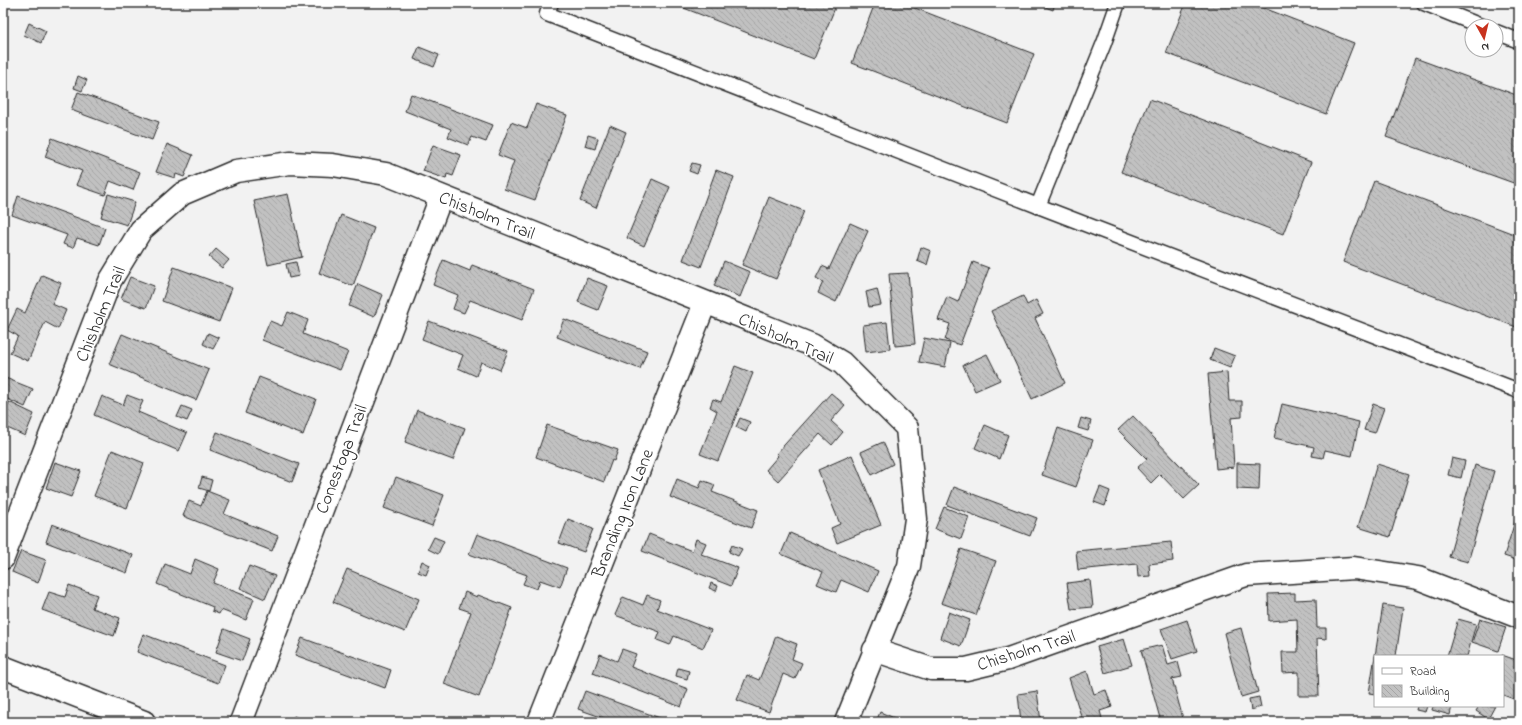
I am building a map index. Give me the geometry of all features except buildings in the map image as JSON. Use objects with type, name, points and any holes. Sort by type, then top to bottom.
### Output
[{"type":"street","name":"Chisholm Trail","points":[[3,558],[110,281],[141,230],[182,194],[236,171],[290,163],[334,165],[386,174],[812,345],[842,363],[907,428],[916,519],[909,566],[874,650],[931,669],[966,668],[1008,659],[1246,575],[1354,568],[1418,578],[1519,617]]},
{"type":"street","name":"Conestoga Trail","points":[[241,722],[441,197]]},
{"type":"street","name":"Branding Iron Lane","points":[[539,722],[705,303]]},
{"type":"street","points":[[846,722],[874,650]]},
{"type":"street","points":[[3,667],[144,722]]},
{"type":"lane","points":[[551,3],[547,14],[1038,206],[1519,391]]},
{"type":"lane","points":[[1038,206],[1104,43],[1118,3]]},
{"type":"lane","points":[[1424,3],[1464,19]]},
{"type":"lane","points":[[1504,35],[1519,41]]}]
